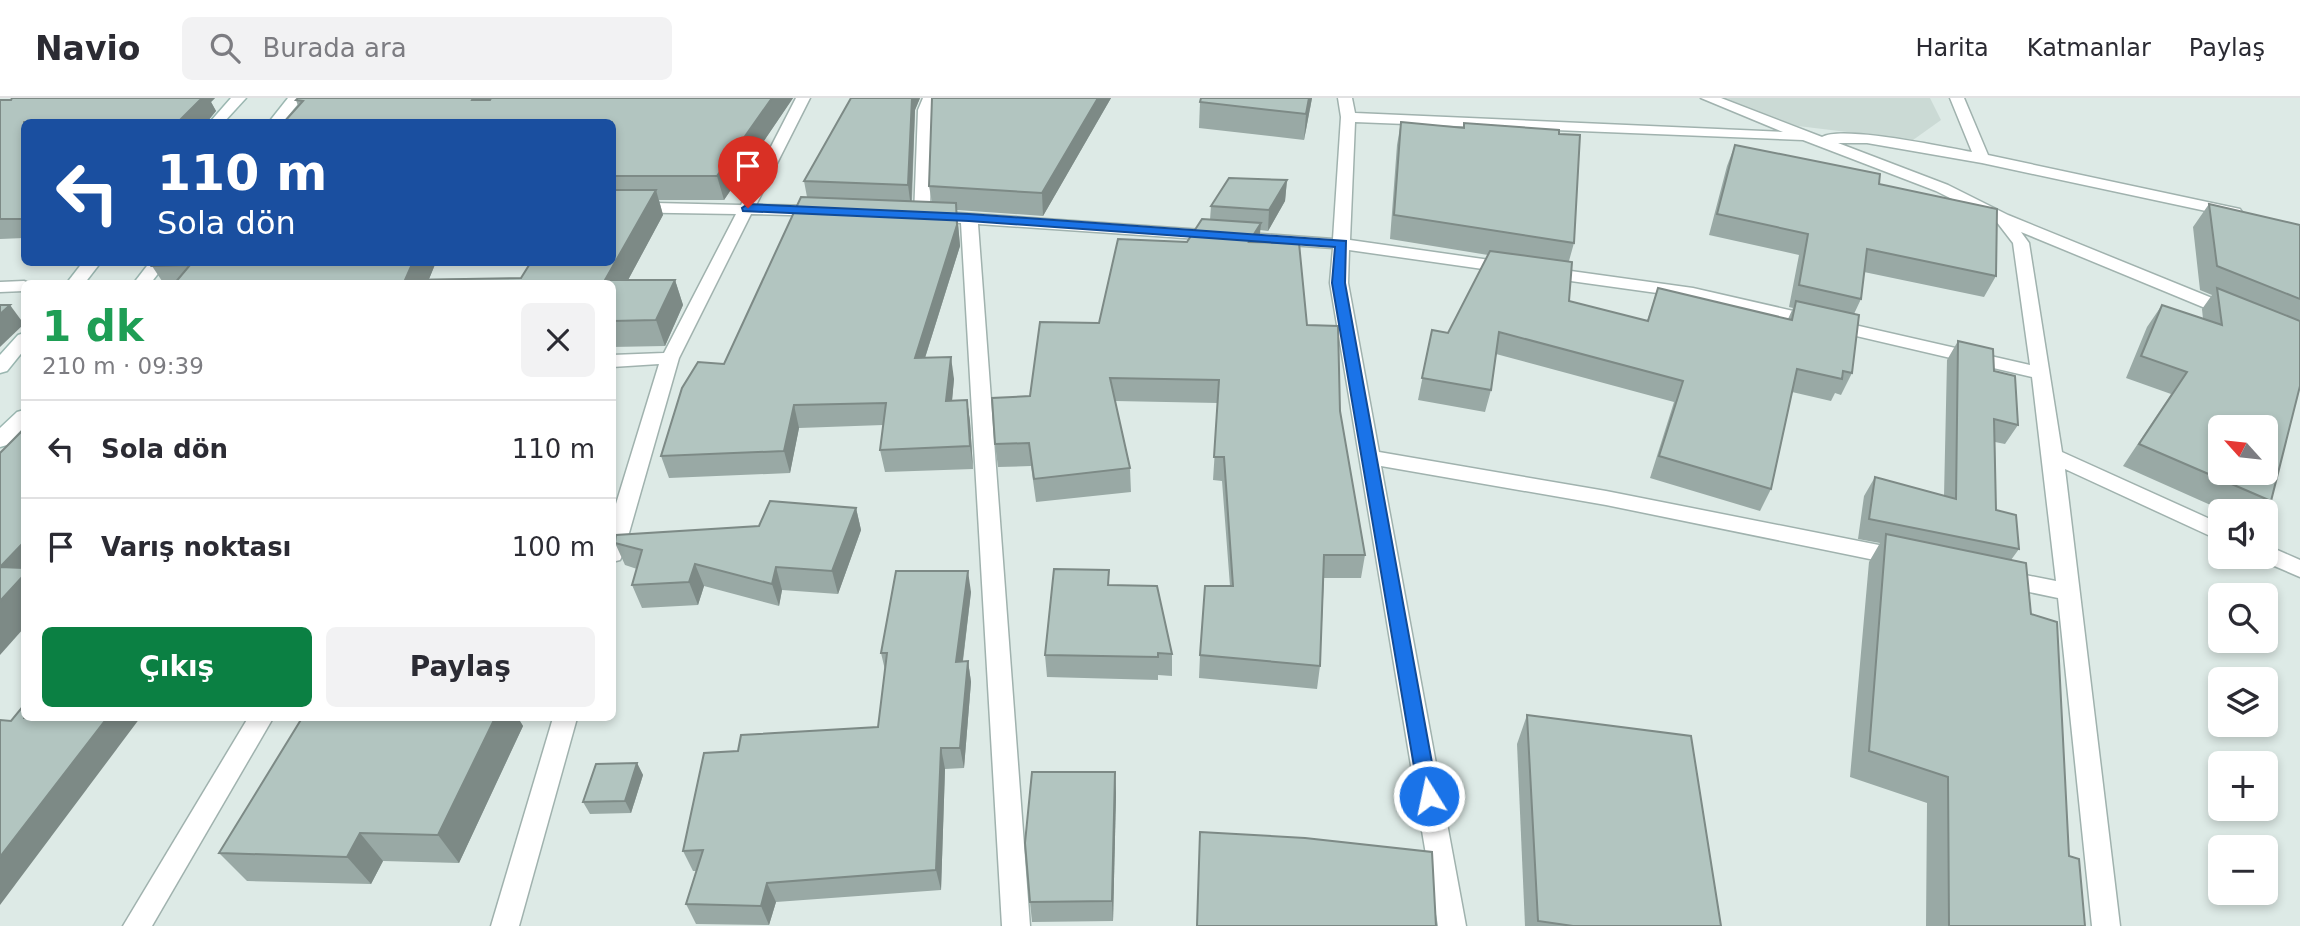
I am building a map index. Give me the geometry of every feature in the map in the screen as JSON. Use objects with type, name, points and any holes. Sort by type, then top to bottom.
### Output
[{"type":"street","points":[[220,119],[239,98]]},
{"type":"street","points":[[278,119],[296,98]]},
{"type":"street","points":[[616,540],[670,358],[803,98]]},
{"type":"street","points":[[930,98],[925,110],[916,215],[1341,244],[1693,293],[2039,373]]},
{"type":"street","points":[[1707,98],[1818,138],[1942,188],[2002,218],[2250,321]]},
{"type":"street","points":[[1957,98],[1982,158]]},
{"type":"street","points":[[1452,926],[1339,283],[1347,108],[1867,139],[1982,158],[2249,215]]},
{"type":"street","points":[[616,207],[842,212]]},
{"type":"street","points":[[969,218],[1016,926]]},
{"type":"street","points":[[2002,218],[2021,243],[2053,456],[2066,591],[2106,926]]},
{"type":"street","points":[[76,280],[89,266]]},
{"type":"street","points":[[144,280],[156,266]]},
{"type":"street","points":[[0,287],[21,286]]},
{"type":"street","points":[[0,367],[21,342]]},
{"type":"street","points":[[616,361],[670,358]]},
{"type":"street","points":[[0,440],[21,419]]},
{"type":"street","points":[[2053,456],[2208,527]]},
{"type":"street","points":[[1369,457],[1606,498],[1931,564]]},
{"type":"street","points":[[2278,559],[2300,569]]},
{"type":"street","points":[[1985,575],[2066,591]]},
{"type":"street","points":[[137,926],[259,721]]},
{"type":"street","points":[[505,926],[564,721]]},
{"type":"shaded area","points":[[1715,98],[1930,98],[1941,120],[1913,140],[1798,126]]},
{"type":"building","points":[[202,98],[181,119],[21,119],[21,219],[0,219],[0,100]]},
{"type":"building","points":[[772,98],[717,176],[616,176],[616,119],[287,119],[303,101],[296,100]]},
{"type":"building","points":[[851,98],[912,98],[908,185],[804,181]]},
{"type":"building","points":[[932,98],[1098,98],[1042,193],[929,186]]},
{"type":"building","points":[[1201,98],[1309,98],[1306,114],[1200,102]]},
{"type":"building","points":[[1401,122],[1464,128],[1464,123],[1559,130],[1559,134],[1580,135],[1574,243],[1394,215]]},
{"type":"building","points":[[1735,145],[1880,174],[1879,184],[1997,209],[1996,276],[1867,249],[1861,299],[1799,285],[1808,234],[1717,214]]},
{"type":"building","points":[[1229,178],[1287,180],[1269,210],[1211,206]]},
{"type":"building","points":[[616,190],[656,190],[616,261]]},
{"type":"building","points":[[801,197],[956,203],[957,225],[915,358],[951,357],[946,401],[967,400],[970,446],[880,450],[886,403],[794,405],[784,451],[661,456],[682,388],[698,362],[724,364]]},
{"type":"building","points":[[2209,204],[2300,225],[2300,299],[2217,266]]},
{"type":"building","points":[[1202,219],[1261,223],[1249,242],[1299,243],[1307,325],[1338,326],[1340,411],[1365,555],[1324,555],[1320,666],[1200,655],[1205,586],[1233,586],[1224,457],[1214,457],[1219,380],[1110,378],[1130,468],[1034,479],[1029,443],[995,444],[992,398],[1030,396],[1040,322],[1099,323],[1118,239],[1187,242]]},
{"type":"building","points":[[1490,251],[1572,262],[1569,301],[1648,321],[1658,288],[1792,320],[1796,301],[1859,315],[1852,373],[1843,371],[1842,379],[1797,369],[1771,489],[1659,456],[1683,381],[1499,332],[1491,390],[1422,378],[1432,330],[1448,333]]},
{"type":"building","points":[[189,266],[411,266],[405,280],[177,280]]},
{"type":"building","points":[[528,266],[613,266],[605,280],[405,280],[521,278]]},
{"type":"building","points":[[616,280],[675,280],[656,320],[616,321]]},
{"type":"building","points":[[2217,288],[2300,321],[2300,386],[2278,473],[2278,415],[2208,415],[2208,474],[2139,444],[2187,372],[2141,356],[2162,305],[2222,325]]},
{"type":"building","points":[[0,305],[10,305],[0,314]]},
{"type":"building","points":[[1958,341],[1993,349],[1994,371],[2015,376],[2018,425],[1994,419],[1996,510],[2016,515],[2019,549],[1869,519],[1875,477],[1956,499]]},
{"type":"building","points":[[21,432],[21,545],[0,567],[0,453]]},
{"type":"building","points":[[2234,485],[2275,485],[2272,499]]},
{"type":"building","points":[[770,501],[856,508],[832,571],[776,567],[772,584],[695,564],[689,582],[632,585],[642,550],[616,543],[616,535],[759,526]]},
{"type":"building","points":[[1886,534],[2026,563],[2031,614],[2057,622],[2069,856],[2079,859],[2085,926],[1949,926],[1948,777],[1869,751]]},
{"type":"building","points":[[0,567],[21,568],[21,578],[0,601]]},
{"type":"building","points":[[1054,569],[1109,570],[1108,585],[1157,586],[1172,654],[1158,653],[1158,657],[1045,655]]},
{"type":"building","points":[[896,571],[968,571],[956,662],[968,661],[960,748],[941,748],[936,870],[767,883],[761,906],[686,904],[703,850],[683,851],[704,753],[738,751],[741,735],[878,727],[887,653],[881,653]]},
{"type":"building","points":[[21,709],[21,721],[105,721],[0,857],[0,720],[11,721]]},
{"type":"building","points":[[1527,715],[1691,736],[1721,926],[1573,926],[1538,921]]},
{"type":"building","points":[[300,721],[494,721],[438,835],[360,833],[347,857],[219,853]]},
{"type":"building","points":[[637,763],[625,801],[583,802],[596,764]]},
{"type":"building","points":[[1032,772],[1115,772],[1112,901],[1030,902],[1025,843]]},
{"type":"building","points":[[1200,832],[1305,838],[1432,852],[1436,926],[1197,926]]},
{"type":"route","points":[[748,208],[969,218],[1341,244],[1339,283],[1429,796]]}]
